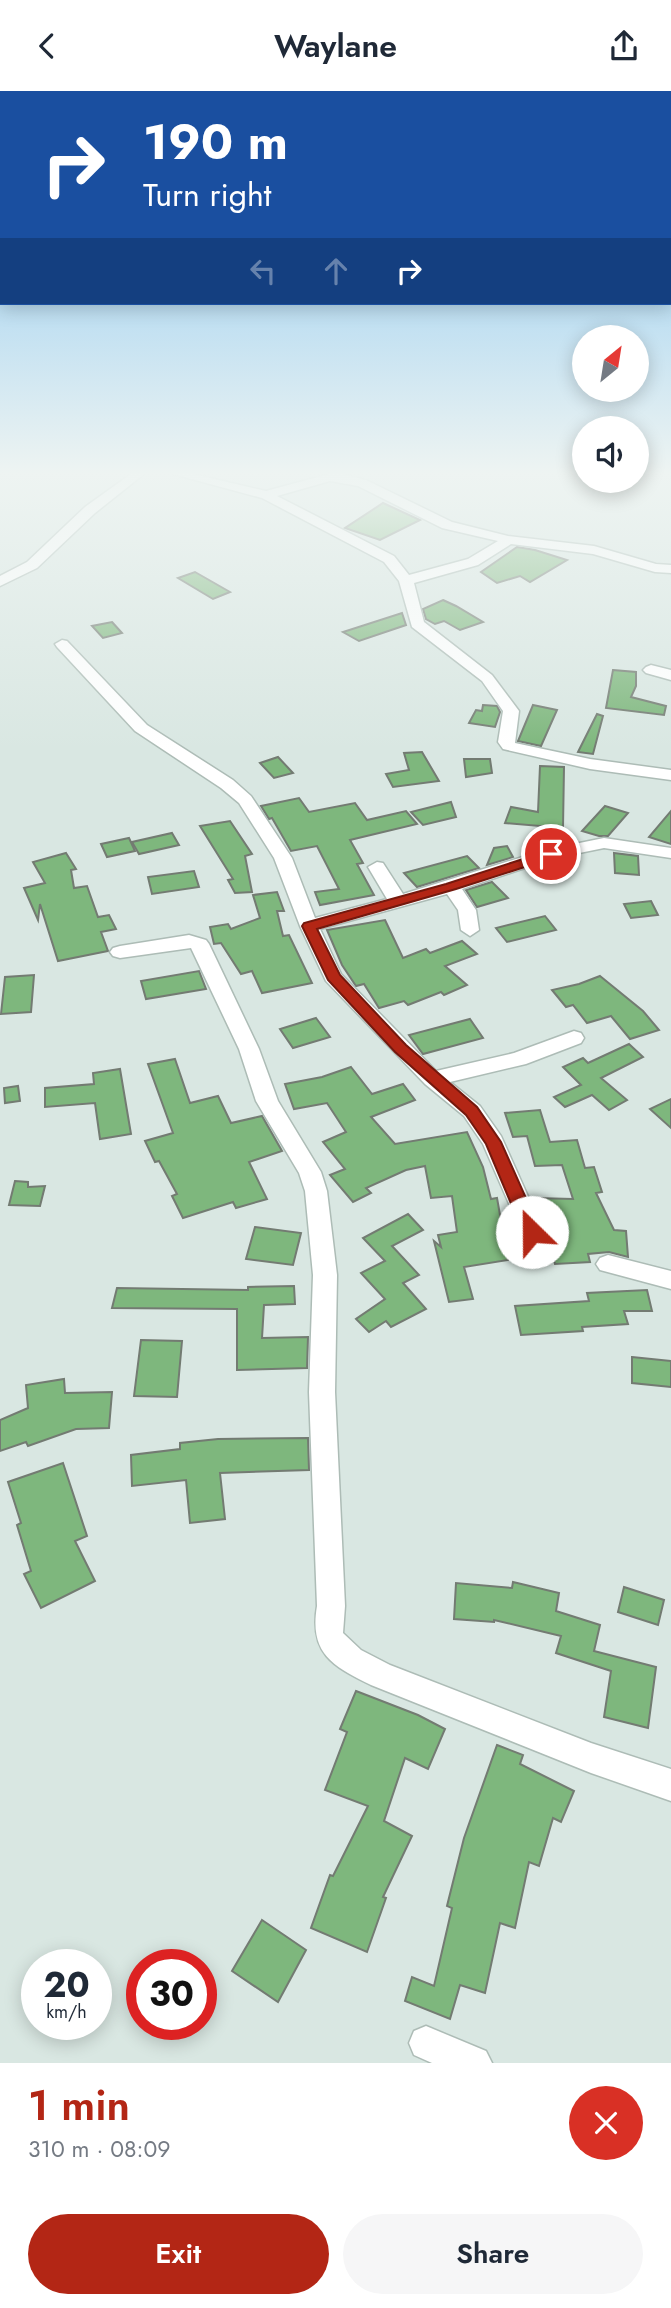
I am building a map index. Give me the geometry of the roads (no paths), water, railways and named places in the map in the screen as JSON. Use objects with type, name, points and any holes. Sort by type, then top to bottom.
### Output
[{"type":"street","points":[[0,582],[30,566]]},
{"type":"street","points":[[395,566],[406,580],[417,624],[487,678],[511,711],[506,741],[509,746],[547,757],[626,771],[671,775]]},
{"type":"street","points":[[406,580],[463,566]]},
{"type":"street","points":[[649,566],[671,569]]},
{"type":"street","points":[[62,644],[141,728],[227,784],[244,800],[283,859],[309,926],[333,977],[432,1079],[471,1111],[493,1142],[532,1232]]},
{"type":"street","points":[[651,670],[671,675]]},
{"type":"street","points":[[309,926],[451,887],[551,854],[604,843],[671,853]]},
{"type":"street","points":[[377,867],[397,900]]},
{"type":"street","points":[[451,887],[467,910],[470,930]]},
{"type":"street","points":[[120,952],[189,941],[200,944],[222,996],[254,1059],[267,1101],[310,1172],[316,1191],[325,1275],[322,1392],[331,1606],[328,1633],[337,1647],[351,1660],[381,1675],[568,1749],[671,1785]]},
{"type":"street","points":[[432,1079],[519,1059],[574,1038]]},
{"type":"street","points":[[608,1264],[671,1280]]},
{"type":"street","points":[[426,2043],[474,2063]]}]
